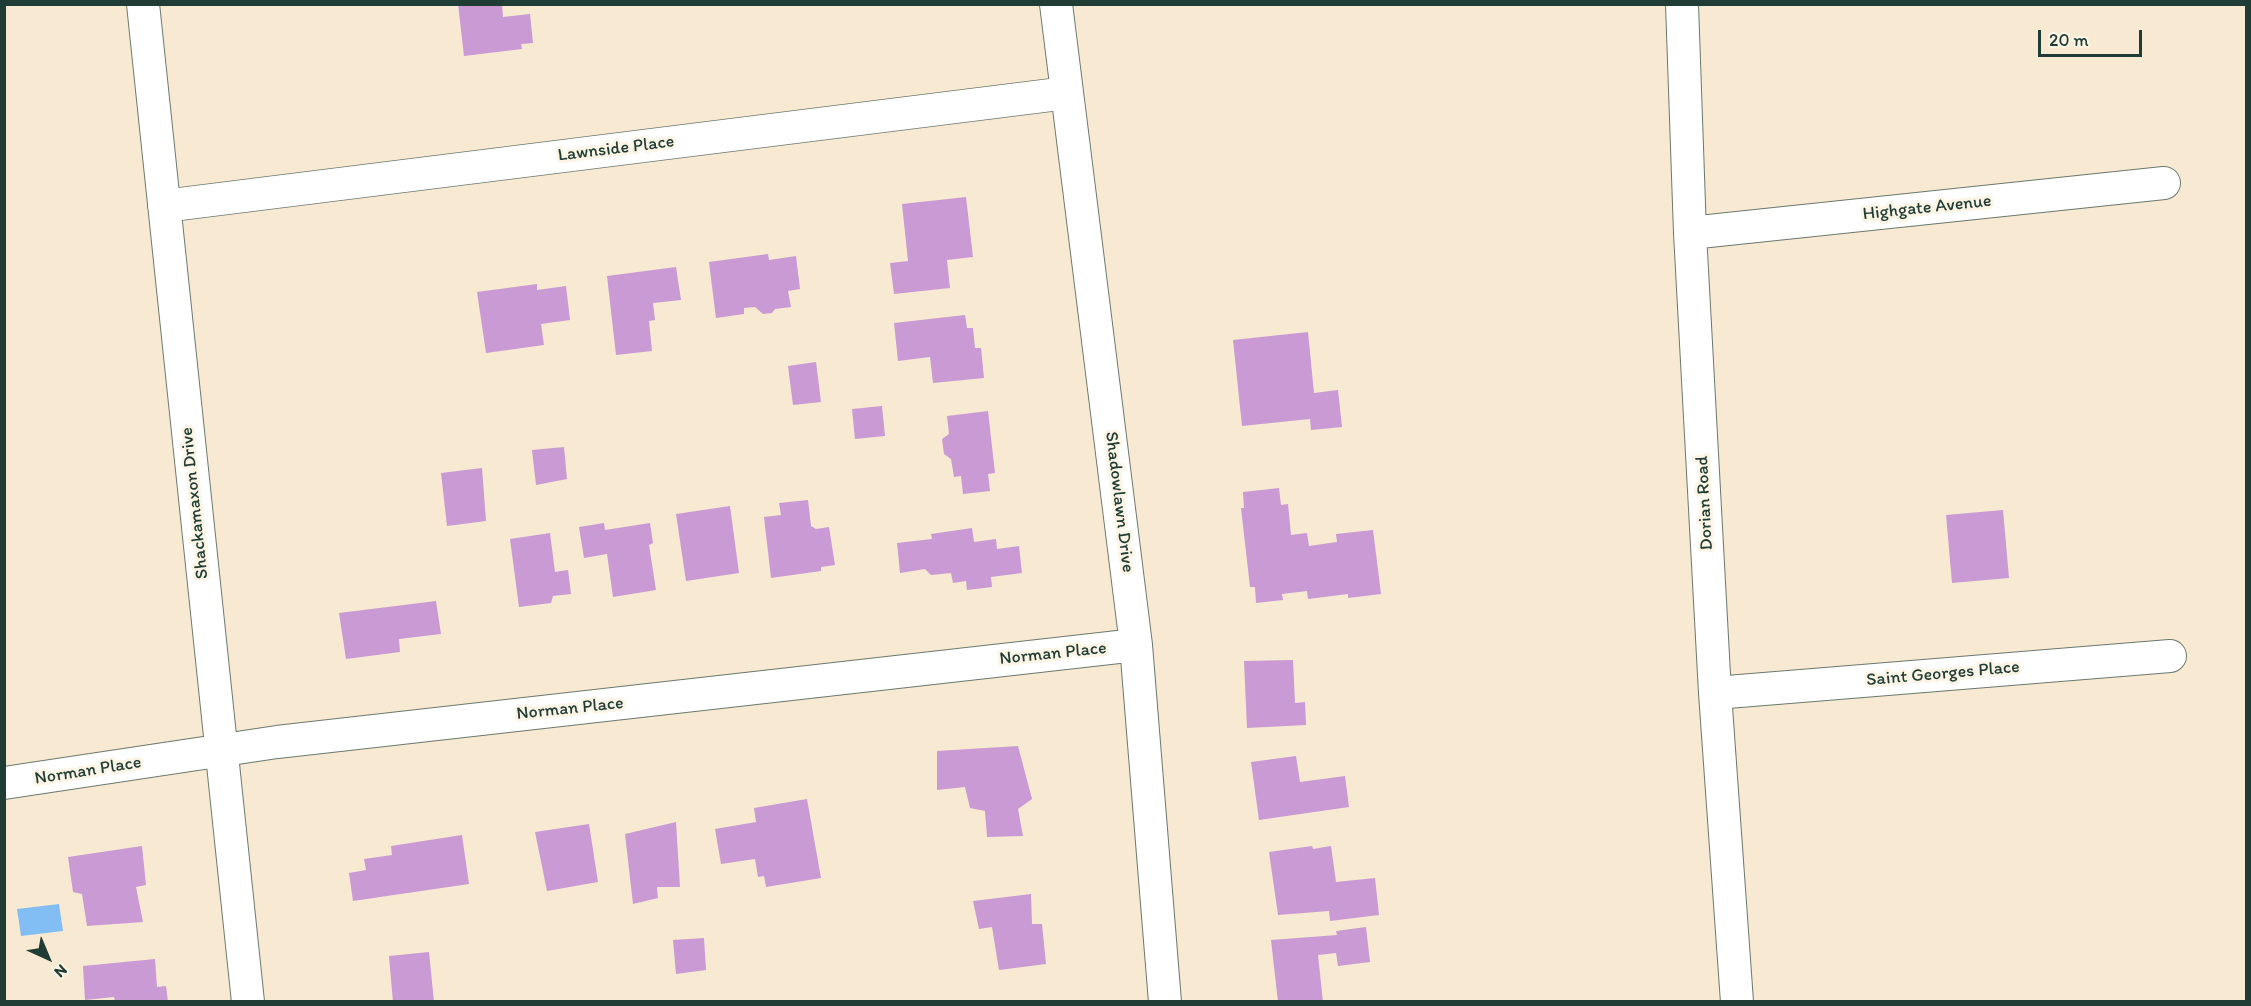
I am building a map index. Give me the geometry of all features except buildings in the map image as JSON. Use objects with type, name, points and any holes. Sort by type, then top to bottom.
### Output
[{"type":"street","name":"Shackamaxon Drive","points":[[143,4],[248,1002]]},
{"type":"street","name":"Shadowlawn Drive","points":[[1056,4],[1136,645],[1165,1002]]},
{"type":"street","name":"Dorian Road","points":[[1682,4],[1690,233],[1715,693],[1737,1002]]},
{"type":"street","name":"Lawnside Place","points":[[164,206],[1067,93]]},
{"type":"street","name":"Highgate Avenue","points":[[1690,233],[2164,183]]},
{"type":"street","name":"Norman Place","points":[[4,783],[277,742],[1136,645]]},
{"type":"street","name":"Saint Georges Place","points":[[1715,693],[2170,656]]},
{"type":"water","points":[[59,904],[63,931],[21,936],[17,909]]}]
